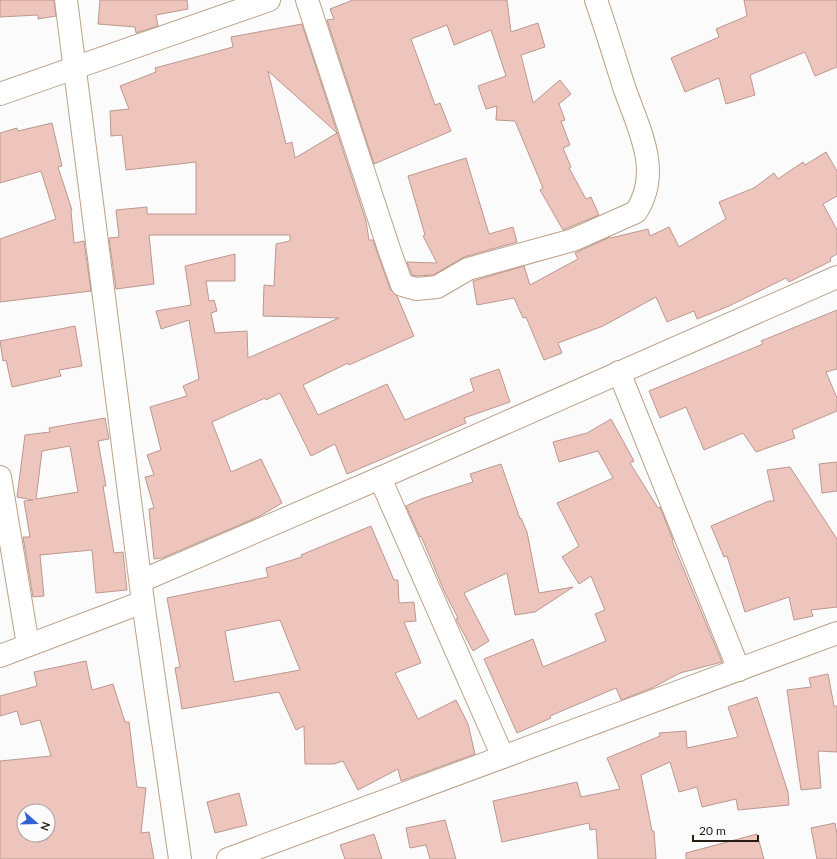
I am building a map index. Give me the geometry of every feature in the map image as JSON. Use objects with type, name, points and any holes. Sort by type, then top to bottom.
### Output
[{"type":"street","points":[[66,0],[141,580],[142,602],[180,859]]},
{"type":"street","points":[[0,94],[74,67],[168,37],[237,6],[269,0]]},
{"type":"street","points":[[307,0],[402,285],[416,289],[437,287],[468,269],[573,240],[636,212],[642,203],[646,190],[647,172],[644,141],[625,90],[596,0]]},
{"type":"street","points":[[141,580],[380,478],[837,277]]},
{"type":"street","points":[[620,372],[739,670]]},
{"type":"street","points":[[0,477],[28,645]]},
{"type":"street","points":[[380,478],[503,757]]},
{"type":"street","points":[[0,656],[142,602]]},
{"type":"street","points":[[228,859],[837,633]]},
{"type":"building","points":[[0,0],[54,0],[56,16],[38,19],[38,15],[0,17]]},
{"type":"building","points":[[100,0],[187,0],[188,9],[156,15],[158,26],[136,33],[135,27],[98,24]]},
{"type":"building","points":[[353,0],[507,0],[511,32],[538,23],[545,47],[521,55],[533,103],[560,80],[571,94],[559,104],[565,120],[561,121],[570,145],[563,148],[571,167],[569,168],[586,199],[591,197],[599,215],[563,230],[540,190],[543,188],[515,121],[496,120],[497,106],[486,109],[478,86],[506,76],[491,30],[454,45],[447,25],[411,39],[435,105],[440,103],[451,131],[374,164],[327,20],[334,19],[330,9]]},
{"type":"building","points":[[744,0],[837,0],[837,67],[815,76],[805,52],[750,75],[755,95],[726,104],[719,78],[685,92],[671,58],[719,37],[716,29],[747,16]]},
{"type":"building","points":[[302,24],[366,221],[369,240],[373,240],[390,289],[397,296],[414,336],[349,365],[348,363],[303,385],[318,415],[387,384],[405,420],[474,391],[470,379],[499,369],[510,402],[464,418],[466,423],[347,474],[335,444],[311,456],[280,393],[266,400],[265,398],[212,422],[231,472],[261,459],[282,503],[258,517],[162,558],[154,559],[149,509],[154,508],[145,477],[154,475],[147,455],[161,450],[150,407],[187,396],[183,386],[199,379],[189,320],[161,329],[156,311],[191,305],[185,266],[235,254],[235,281],[206,281],[209,301],[214,300],[217,311],[211,313],[215,333],[247,331],[248,358],[339,318],[263,316],[264,285],[274,286],[276,244],[290,241],[290,235],[149,235],[154,284],[116,289],[109,238],[119,237],[116,210],[147,207],[147,214],[196,214],[196,162],[126,170],[122,135],[111,136],[110,111],[129,109],[120,86],[156,72],[155,68],[233,47],[231,37]],"holes":[[[268,71],[337,133],[295,158],[292,142],[286,144]]]},
{"type":"building","points":[[52,123],[62,166],[58,167],[72,210],[74,243],[84,241],[91,291],[0,302],[0,239],[56,219],[41,171],[0,183],[0,133],[17,128],[18,131]]},
{"type":"building","points":[[826,152],[837,171],[837,196],[823,204],[837,230],[837,254],[830,258],[831,261],[789,282],[786,278],[729,306],[697,319],[694,311],[667,322],[656,297],[603,326],[558,343],[562,353],[544,360],[526,317],[523,318],[514,298],[477,305],[473,281],[524,266],[530,285],[578,259],[575,253],[610,237],[648,229],[650,236],[669,227],[679,247],[726,219],[719,202],[754,188],[774,173],[778,179],[803,162],[805,165]]},
{"type":"building","points":[[466,158],[489,234],[513,227],[517,242],[464,257],[433,275],[412,275],[407,262],[437,263],[423,236],[425,235],[408,176]]},
{"type":"building","points":[[837,310],[837,369],[826,372],[837,398],[837,411],[792,430],[795,438],[756,452],[743,433],[704,450],[686,407],[660,418],[649,391],[763,344],[761,341]]},
{"type":"building","points":[[75,326],[82,366],[59,370],[61,376],[12,387],[6,360],[3,361],[0,341]]},
{"type":"building","points":[[105,418],[109,439],[98,441],[106,486],[103,486],[114,553],[123,552],[127,590],[96,593],[92,550],[40,555],[44,596],[33,597],[23,537],[30,537],[24,501],[33,500],[17,497],[25,435],[50,432],[49,428]],"holes":[[[70,446],[78,492],[36,499],[42,451]]]},
{"type":"building","points":[[611,419],[634,461],[630,463],[658,508],[660,507],[673,540],[672,541],[722,662],[680,673],[652,688],[621,700],[616,688],[550,716],[551,718],[517,733],[484,659],[533,639],[543,667],[606,641],[595,614],[605,610],[591,576],[579,584],[562,557],[579,546],[557,503],[613,478],[598,451],[559,462],[553,442],[587,433]]},
{"type":"building","points":[[837,462],[837,491],[822,493],[819,464]]},
{"type":"building","points":[[501,464],[520,519],[521,518],[527,532],[539,593],[573,587],[535,612],[515,615],[507,573],[464,593],[489,641],[473,651],[456,619],[458,618],[445,593],[421,536],[420,537],[406,506],[421,499],[473,482],[470,474]]},
{"type":"building","points":[[790,467],[837,539],[837,607],[811,610],[813,616],[794,620],[789,597],[745,612],[727,556],[724,557],[711,526],[769,501],[774,501],[767,470]]},
{"type":"building","points":[[371,526],[394,580],[398,580],[399,603],[414,602],[416,621],[404,622],[421,663],[395,673],[418,719],[456,700],[468,724],[475,754],[401,781],[398,769],[358,790],[343,761],[334,764],[305,764],[304,726],[296,730],[279,692],[182,709],[175,668],[180,667],[167,598],[268,577],[266,568],[302,557],[301,555]],"holes":[[[280,620],[300,670],[234,682],[225,631]]]},
{"type":"building","points":[[86,661],[92,690],[113,684],[125,722],[129,722],[137,787],[146,788],[141,833],[149,832],[154,859],[0,859],[0,761],[51,756],[40,720],[21,725],[17,711],[0,716],[0,696],[37,686],[34,672]]},
{"type":"building","points":[[828,674],[834,706],[837,706],[837,752],[818,751],[821,788],[801,790],[787,690],[811,687],[809,678]]},
{"type":"building","points":[[757,697],[788,792],[789,805],[738,810],[736,799],[702,807],[697,787],[679,792],[670,762],[641,775],[652,831],[654,831],[656,859],[598,859],[596,829],[590,830],[589,823],[502,842],[493,801],[577,782],[581,797],[620,789],[607,758],[660,736],[659,733],[686,731],[687,748],[738,737],[728,707]]},
{"type":"building","points":[[239,793],[247,825],[215,833],[207,802]]},
{"type":"building","points":[[445,820],[456,859],[430,859],[426,845],[410,848],[406,828]]},
{"type":"building","points":[[835,823],[837,834],[837,859],[817,859],[811,828]]},
{"type":"building","points":[[374,834],[382,859],[345,859],[340,845]]},
{"type":"building","points":[[757,834],[764,859],[686,859],[686,853]]}]
